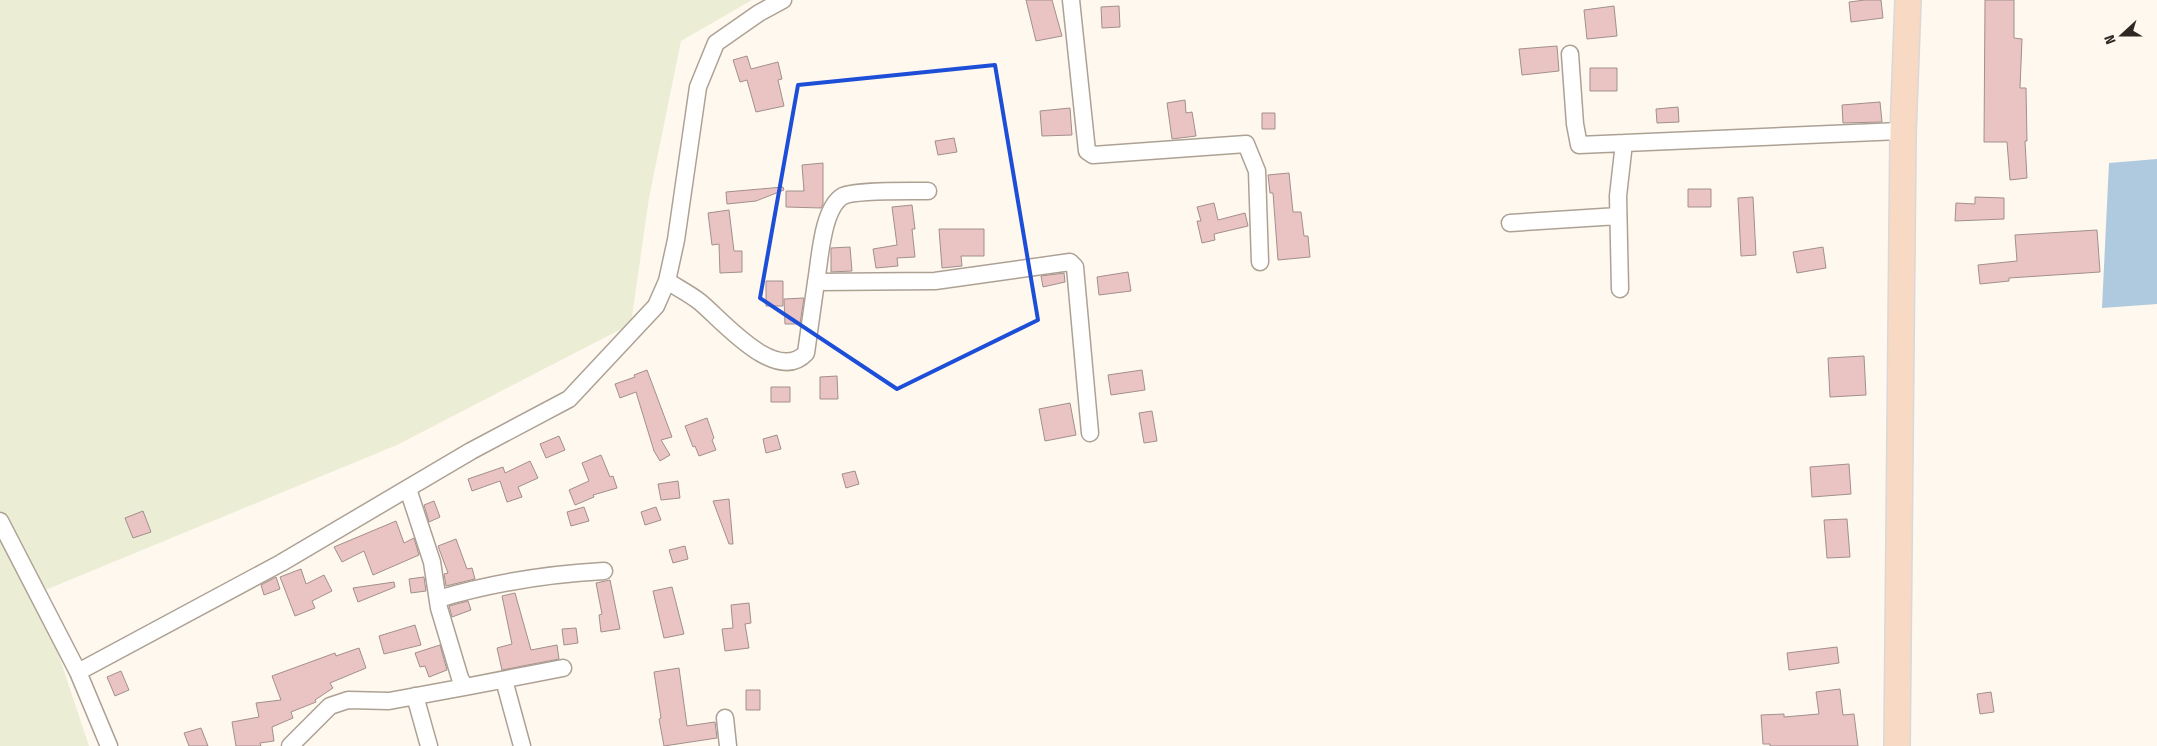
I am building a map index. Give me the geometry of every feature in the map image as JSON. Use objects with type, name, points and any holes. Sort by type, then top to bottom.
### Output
[{"type":"main road","points":[[1897,746],[1903,133],[1908,0]]},
{"type":"street","points":[[78,672],[281,563],[471,450],[569,399],[656,306],[667,281],[676,240],[698,86],[716,43],[759,13],[783,0]]},
{"type":"street","points":[[1071,0],[1087,151],[1093,154],[1246,144],[1257,171],[1260,262]]},
{"type":"street","points":[[1570,54],[1578,145],[1900,131],[1903,133]]},
{"type":"street","points":[[1620,288],[1618,196],[1624,143]]},
{"type":"street","points":[[667,281],[699,301],[748,346],[764,356],[781,362],[802,358],[806,353],[826,226],[830,210],[836,202],[849,194],[928,191]]},
{"type":"street","points":[[1510,223],[1618,216]]},
{"type":"street","points":[[816,282],[935,281],[1070,262],[1075,267],[1090,433]]},
{"type":"street","points":[[408,489],[432,562],[438,599],[460,678],[465,687]]},
{"type":"street","points":[[0,521],[78,672],[109,746]]},
{"type":"street","points":[[438,599],[478,587],[564,573],[604,571]]},
{"type":"street","points":[[290,746],[330,706],[348,700],[389,701],[563,668]]},
{"type":"street","points":[[504,680],[522,746]]},
{"type":"street","points":[[415,696],[429,746]]},
{"type":"street","points":[[725,718],[728,746]]},
{"type":"highlighted area","points":[[995,65],[1038,320],[897,389],[760,298],[798,85]]},
{"type":"green space","points":[[0,0],[752,0],[681,41],[649,198],[631,324],[397,445],[38,593],[89,746],[0,746]]},
{"type":"water","points":[[2157,159],[2157,304],[2102,308],[2109,163]]},
{"type":"building","points":[[1026,0],[1052,0],[1062,36],[1036,41]]},
{"type":"building","points":[[1881,0],[1883,18],[1851,22],[1849,2]]},
{"type":"building","points":[[1985,0],[2014,0],[2014,38],[2022,39],[2020,88],[2026,88],[2027,141],[2025,141],[2027,178],[2010,180],[2007,142],[1984,142]]},
{"type":"building","points":[[1119,6],[1120,27],[1102,28],[1101,7]]},
{"type":"building","points":[[1614,6],[1617,36],[1587,39],[1584,10]]},
{"type":"building","points":[[1557,46],[1559,71],[1522,75],[1519,49]]},
{"type":"building","points":[[747,56],[751,69],[778,62],[782,79],[778,80],[784,106],[756,112],[747,80],[740,82],[733,60]]},
{"type":"building","points":[[1590,68],[1617,68],[1617,91],[1590,91]]},
{"type":"building","points":[[1185,100],[1186,113],[1192,112],[1196,136],[1172,139],[1167,103]]},
{"type":"building","points":[[1880,102],[1882,122],[1843,123],[1842,105]]},
{"type":"building","points":[[1678,107],[1679,122],[1657,123],[1656,109]]},
{"type":"building","points":[[1070,108],[1072,135],[1042,136],[1040,111]]},
{"type":"building","points":[[1262,113],[1275,113],[1275,129],[1262,129]]},
{"type":"building","points":[[954,138],[957,152],[938,155],[935,141]]},
{"type":"building","points":[[823,163],[823,204],[821,208],[786,207],[786,191],[804,191],[802,165]]},
{"type":"building","points":[[1289,173],[1293,212],[1301,212],[1304,236],[1308,236],[1310,257],[1278,260],[1273,193],[1270,193],[1268,175]]},
{"type":"building","points":[[783,187],[784,190],[756,201],[727,204],[726,192]]},
{"type":"building","points":[[1688,189],[1711,189],[1711,207],[1688,207]]},
{"type":"building","points":[[1753,197],[1756,255],[1741,256],[1738,198]]},
{"type":"building","points":[[1975,197],[2004,198],[2004,219],[1955,221],[1956,203],[1975,204]]},
{"type":"building","points":[[1214,203],[1218,220],[1245,213],[1248,226],[1214,234],[1215,240],[1202,243],[1197,221],[1201,221],[1197,207]]},
{"type":"building","points":[[912,205],[915,229],[912,229],[915,257],[897,258],[898,266],[876,268],[873,249],[897,245],[892,207]]},
{"type":"building","points":[[729,210],[734,251],[742,251],[742,272],[720,273],[719,244],[712,245],[708,213]]},
{"type":"building","points":[[939,229],[984,229],[984,256],[961,256],[962,266],[942,268]]},
{"type":"building","points":[[2097,230],[2100,272],[2009,278],[2009,281],[1980,284],[1978,265],[2017,261],[2015,235]]},
{"type":"building","points":[[850,247],[852,271],[831,272],[831,248]]},
{"type":"building","points":[[1823,247],[1826,268],[1797,273],[1793,252]]},
{"type":"building","points":[[1128,272],[1131,291],[1099,295],[1097,277]]},
{"type":"building","points":[[1064,273],[1065,282],[1043,287],[1041,276]]},
{"type":"building","points":[[766,281],[783,281],[783,306],[766,306]]},
{"type":"building","points":[[804,298],[800,324],[785,324],[784,299]]},
{"type":"building","points":[[1864,356],[1866,395],[1830,397],[1828,358]]},
{"type":"building","points":[[647,370],[672,437],[661,440],[670,455],[660,461],[654,451],[636,392],[620,398],[615,384],[635,377],[634,375]]},
{"type":"building","points":[[1142,370],[1145,390],[1111,395],[1108,375]]},
{"type":"building","points":[[837,376],[838,399],[820,399],[820,377]]},
{"type":"building","points":[[771,387],[790,387],[790,402],[771,402]]},
{"type":"building","points":[[1070,403],[1076,435],[1045,441],[1039,409]]},
{"type":"building","points":[[1152,411],[1157,441],[1144,443],[1139,413]]},
{"type":"building","points":[[707,418],[716,450],[699,456],[695,446],[693,447],[685,426]]},
{"type":"building","points":[[777,435],[781,449],[766,453],[763,439]]},
{"type":"building","points":[[559,436],[565,450],[546,458],[540,444]]},
{"type":"building","points":[[601,455],[610,477],[613,476],[617,488],[593,495],[594,497],[575,505],[569,490],[589,481],[582,463]]},
{"type":"building","points":[[530,461],[538,478],[518,487],[522,497],[507,502],[500,481],[472,491],[468,479],[503,467],[505,473]]},
{"type":"building","points":[[1849,464],[1851,494],[1812,497],[1810,467]]},
{"type":"building","points":[[855,471],[859,484],[846,488],[842,474]]},
{"type":"building","points":[[678,481],[680,498],[661,500],[658,484]]},
{"type":"building","points":[[729,499],[733,544],[729,544],[713,501]]},
{"type":"building","points":[[434,501],[440,517],[429,522],[424,505]]},
{"type":"building","points":[[584,507],[589,521],[571,526],[567,512]]},
{"type":"building","points":[[656,507],[661,520],[645,525],[641,512]]},
{"type":"building","points":[[143,511],[151,532],[133,538],[125,518]]},
{"type":"building","points":[[1847,519],[1850,557],[1827,558],[1824,520]]},
{"type":"building","points":[[396,521],[404,543],[414,538],[419,555],[373,575],[364,551],[342,562],[334,547]]},
{"type":"building","points":[[456,539],[467,569],[472,568],[475,579],[446,586],[444,574],[448,573],[438,546]]},
{"type":"building","points":[[685,546],[688,559],[673,563],[669,550]]},
{"type":"building","points":[[301,569],[306,584],[324,575],[332,591],[312,601],[315,608],[295,616],[280,577]]},
{"type":"building","points":[[276,577],[280,589],[264,595],[261,585]]},
{"type":"building","points":[[424,577],[426,591],[411,593],[409,579]]},
{"type":"building","points":[[610,580],[620,629],[601,632],[599,615],[602,614],[596,583]]},
{"type":"building","points":[[394,582],[395,587],[358,602],[353,588]]},
{"type":"building","points":[[672,587],[684,634],[664,638],[653,591]]},
{"type":"building","points":[[515,593],[531,650],[557,645],[559,659],[502,670],[497,648],[512,644],[502,596]]},
{"type":"building","points":[[468,601],[471,610],[452,617],[449,606]]},
{"type":"building","points":[[749,603],[751,623],[745,624],[749,648],[725,651],[722,629],[733,628],[731,605]]},
{"type":"building","points":[[415,625],[421,645],[384,654],[379,636]]},
{"type":"building","points":[[576,628],[578,643],[564,645],[562,629]]},
{"type":"building","points":[[440,645],[447,670],[429,677],[425,666],[420,667],[415,653]]},
{"type":"building","points":[[1837,647],[1839,663],[1789,670],[1787,653]]},
{"type":"building","points":[[359,648],[366,668],[330,683],[333,688],[315,700],[316,702],[291,712],[293,718],[272,727],[274,741],[260,743],[261,746],[236,746],[232,722],[259,717],[256,703],[281,700],[272,676],[335,653],[336,656]]},
{"type":"building","points":[[679,668],[687,726],[715,722],[717,738],[664,746],[654,672]]},
{"type":"building","points":[[121,671],[129,690],[115,696],[107,677]]},
{"type":"building","points":[[1840,689],[1843,715],[1854,714],[1858,746],[1770,746],[1770,744],[1763,744],[1761,715],[1784,714],[1784,717],[1819,714],[1816,692]]},
{"type":"building","points":[[746,690],[760,690],[760,710],[746,710]]},
{"type":"building","points":[[1991,692],[1994,712],[1980,714],[1977,694]]},
{"type":"building","points":[[201,728],[208,746],[189,746],[184,733]]}]
